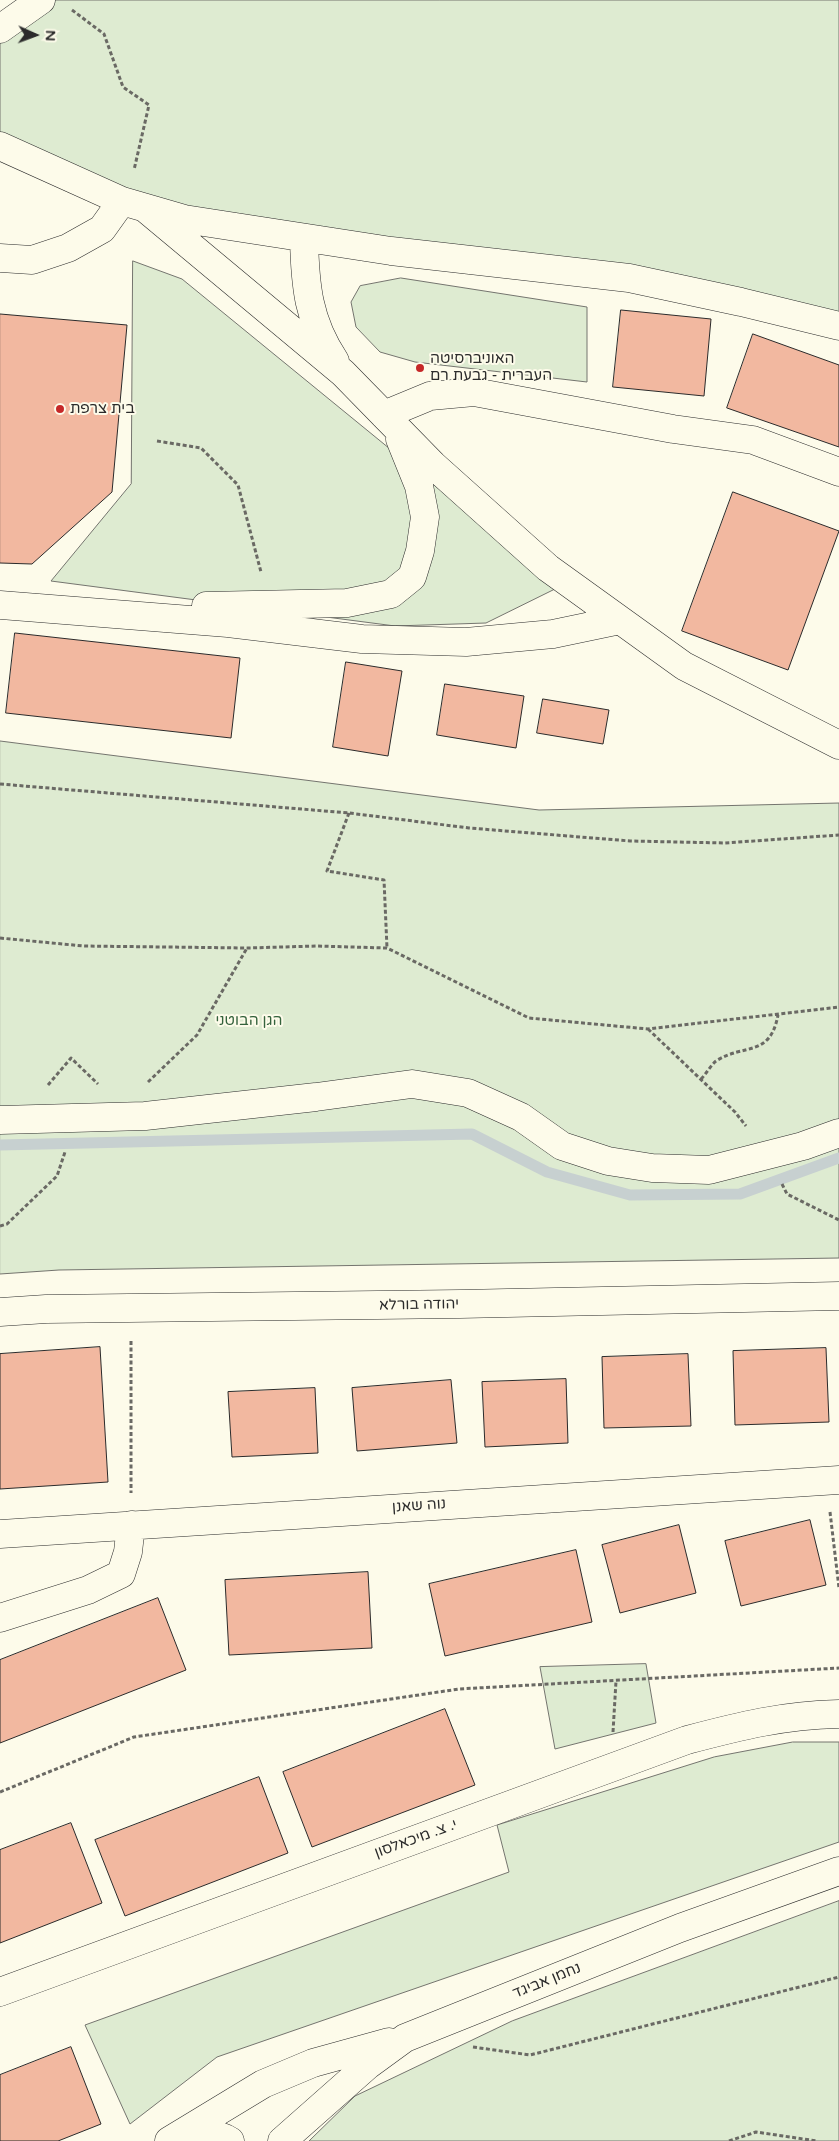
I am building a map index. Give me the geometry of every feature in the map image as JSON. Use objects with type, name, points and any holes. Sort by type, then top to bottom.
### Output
[{"type":"street","points":[[0,29],[54,3]]},
{"type":"street","points":[[0,146],[134,204],[184,219],[304,238],[629,278],[741,302],[839,326]]},
{"type":"street","points":[[0,258],[32,260],[68,248],[102,229],[134,204]]},
{"type":"street","points":[[134,204],[343,373],[433,465],[548,568],[684,666],[839,745]]},
{"type":"street","points":[[304,238],[296,277],[294,307],[297,323],[315,351]]},
{"type":"street","points":[[304,238],[305,281],[310,308],[318,332],[343,373]]},
{"type":"street","points":[[390,420],[430,396],[474,392],[673,429],[753,440],[839,472]]},
{"type":"street","points":[[97,613],[202,606],[347,603],[391,594],[412,576],[420,551],[425,517],[420,486],[390,420]]},
{"type":"street","points":[[0,605],[228,623],[362,639],[466,642],[553,634],[620,620]]},
{"type":"street","points":[[0,1120],[145,1116],[412,1084],[468,1093],[522,1117],[562,1146],[608,1161],[652,1168],[709,1170],[770,1155],[839,1133]]},
{"type":"street","name":"יהודה בורלא","points":[[0,1312],[46,1309],[460,1304],[839,1296]]},
{"type":"street","name":"נוה שאנן","points":[[0,1534],[837,1480]]},
{"type":"street","points":[[0,1618],[88,1590],[122,1574],[128,1552],[131,1525]]},
{"type":"street","name":"י. צ. מיכאלסון","points":[[0,1992],[687,1740],[751,1723],[790,1716],[839,1714]]},
{"type":"street","name":"נחמן אביגד","points":[[282,2141],[343,2086],[405,2038],[680,1928],[839,1870]]},
{"type":"street","points":[[168,2141],[263,2084],[313,2064],[405,2038]]},
{"type":"street","points":[[181,2141],[195,2134],[222,2135],[230,2141]]},
{"type":"path","points":[[54,3],[104,34],[124,87],[149,105],[133,172],[134,204]]},
{"type":"path","points":[[157,441],[201,448],[238,485],[270,604]]},
{"type":"path","points":[[0,784],[349,813],[469,828],[630,841],[725,843],[839,834]]},
{"type":"path","points":[[349,813],[327,871],[384,880],[387,948]]},
{"type":"path","points":[[0,938],[83,946],[247,948],[316,946],[387,948],[528,1018],[648,1029],[839,1007]]},
{"type":"path","points":[[112,1117],[198,1036],[247,948]]},
{"type":"path","points":[[701,1079],[716,1061],[764,1044],[776,1030],[778,1015]]},
{"type":"path","points":[[648,1029],[735,1112],[770,1155]]},
{"type":"path","points":[[0,1226],[7,1224],[56,1176]]},
{"type":"path","points":[[787,1194],[839,1220]]},
{"type":"path","points":[[131,1308],[131,1525]]},
{"type":"path","points":[[837,1480],[828,1498],[839,1588]]},
{"type":"path","points":[[0,1792],[134,1737],[459,1689],[839,1668]]},
{"type":"path","points":[[463,2046],[530,2054],[839,1977]]},
{"type":"path","points":[[729,2141],[756,2132],[817,2141]]},
{"type":"green space","points":[[41,0],[839,0],[839,314],[122,201],[0,146],[0,27]]},
{"type":"green space","points":[[133,261],[182,279],[559,587],[486,623],[395,626],[51,581],[131,484]]},
{"type":"green space","points":[[401,278],[587,307],[587,382],[415,362],[380,352],[356,327],[351,302],[360,286]]},
{"type":"green space","name":"הגן הבוטני","points":[[0,741],[539,810],[839,803],[839,1258],[59,1270],[0,1274]]},
{"type":"green space","points":[[646,1664],[656,1723],[555,1749],[540,1667]]},
{"type":"green space","points":[[793,1742],[839,1742],[839,1842],[217,2057],[130,2124],[85,2025],[509,1872],[497,1825],[714,1757]]},
{"type":"green space","points":[[839,1901],[839,2141],[309,2141],[355,2096],[512,2021]]},
{"type":"building","points":[[621,310],[711,319],[704,396],[613,387]]},
{"type":"building","name":"בית צרפת","points":[[0,314],[127,325],[112,492],[32,564],[0,563]]},
{"type":"building","points":[[753,334],[839,365],[839,447],[727,408]]},
{"type":"building","points":[[733,492],[839,531],[788,670],[682,631]]},
{"type":"building","points":[[15,633],[240,658],[231,738],[6,713]]},
{"type":"building","points":[[346,662],[402,671],[388,756],[333,747]]},
{"type":"building","points":[[445,684],[524,696],[516,748],[437,735]]},
{"type":"building","points":[[543,699],[609,710],[603,744],[537,733]]},
{"type":"building","points":[[100,1347],[108,1482],[0,1489],[0,1354]]},
{"type":"building","points":[[826,1348],[829,1422],[735,1425],[733,1351]]},
{"type":"building","points":[[688,1354],[691,1426],[604,1428],[602,1357]]},
{"type":"building","points":[[566,1379],[568,1443],[485,1447],[482,1382]]},
{"type":"building","points":[[451,1380],[457,1443],[357,1451],[352,1388]]},
{"type":"building","points":[[315,1388],[318,1453],[232,1457],[228,1392]]},
{"type":"building","points":[[810,1520],[826,1585],[741,1606],[725,1541]]},
{"type":"building","points":[[679,1525],[696,1593],[620,1613],[602,1545]]},
{"type":"building","points":[[576,1550],[592,1622],[445,1656],[429,1584]]},
{"type":"building","points":[[368,1572],[372,1648],[229,1655],[225,1580]]},
{"type":"building","points":[[158,1598],[186,1670],[0,1743],[0,1660]]},
{"type":"building","points":[[445,1709],[475,1785],[312,1847],[283,1772]]},
{"type":"building","points":[[259,1777],[288,1853],[125,1916],[95,1840]]},
{"type":"building","points":[[71,1823],[102,1903],[0,1943],[0,1850]]},
{"type":"building","points":[[71,2047],[101,2124],[58,2141],[0,2141],[0,2075]]},
{"type":"waterway","points":[[0,1145],[472,1134],[547,1172],[630,1195],[740,1194],[839,1158]]},
{"type":"place","name":"האוניברסיטה העברית - גבעת רם","points":[[420,368]]},
{"type":"place","name":"בית צרפת","points":[[60,409]]}]
